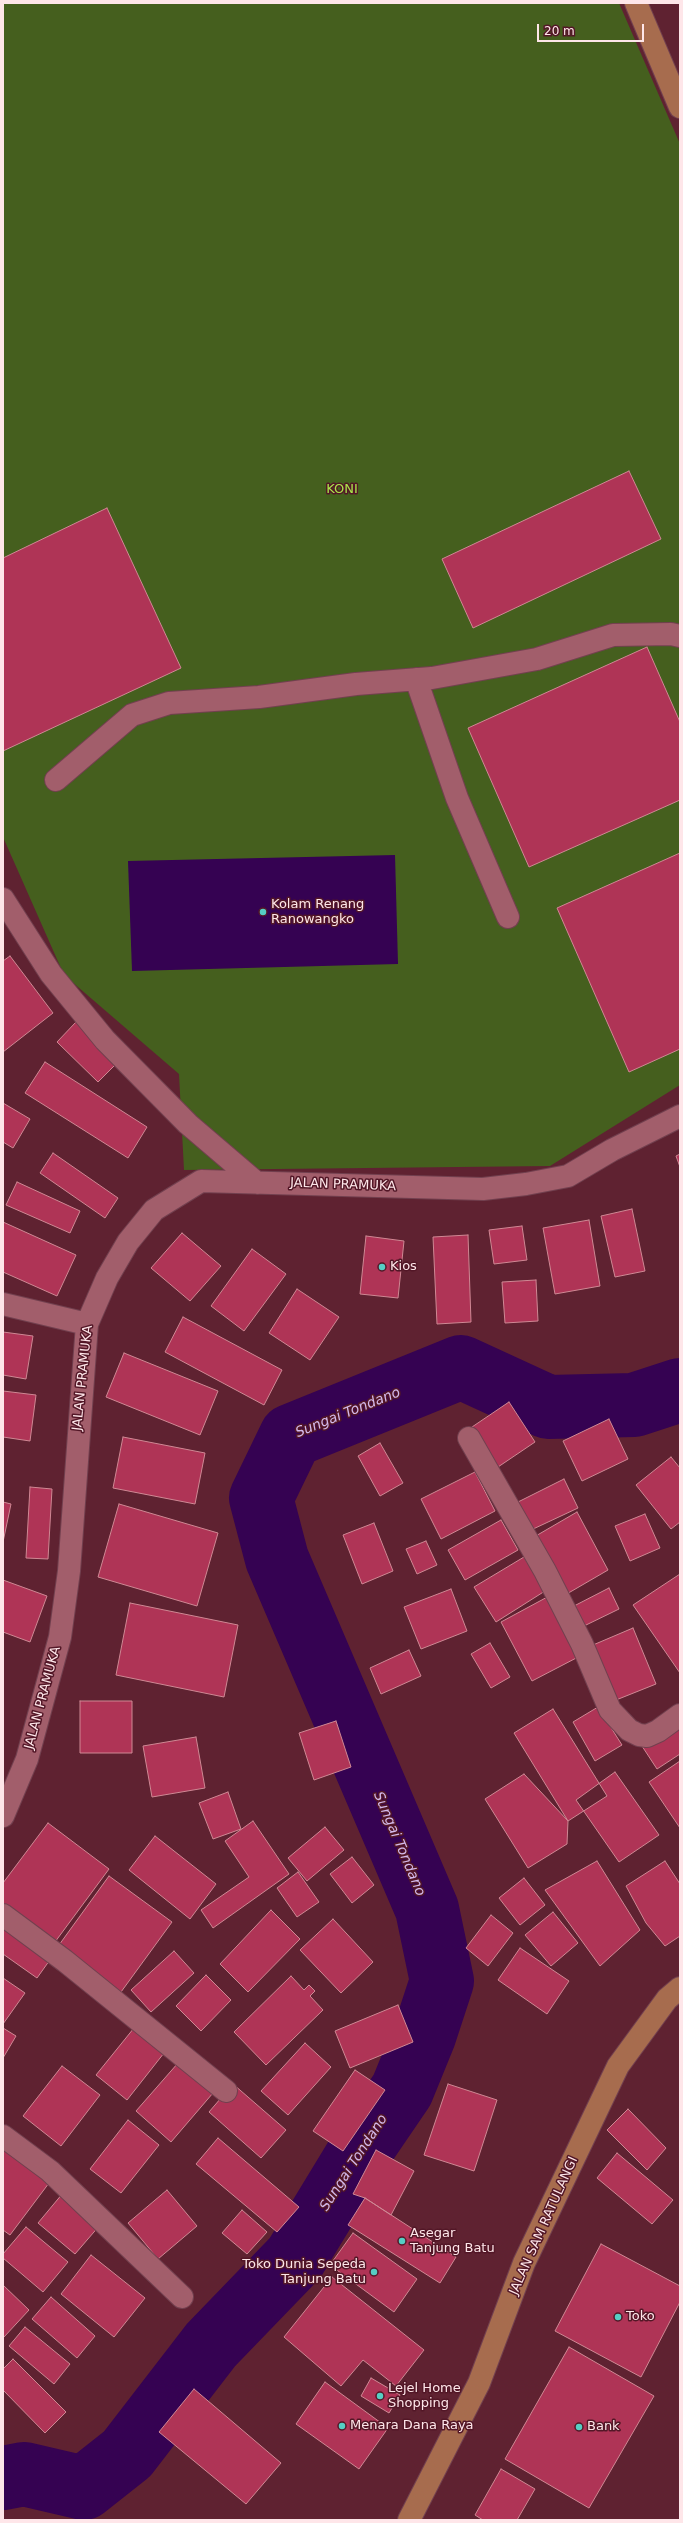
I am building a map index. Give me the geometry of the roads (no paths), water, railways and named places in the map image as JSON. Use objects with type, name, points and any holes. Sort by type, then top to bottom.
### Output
[{"type":"main road","points":[[636,3],[680,108]]},
{"type":"main road","name":"JALAN SAM RATULANGI","points":[[408,2520],[419,2504],[479,2383],[524,2263],[618,2066],[667,1999],[680,1988]]},
{"type":"street","points":[[56,780],[132,715],[169,703],[259,697],[356,684],[416,679],[536,659],[613,635],[671,634],[680,636]]},
{"type":"street","points":[[416,679],[457,798],[508,917]]},
{"type":"street","points":[[3,899],[51,974],[105,1040],[188,1124],[257,1183]]},
{"type":"street","name":"JALAN PRAMUKA","points":[[3,1816],[27,1759],[60,1637],[69,1570],[87,1324],[114,1266],[128,1242],[154,1210],[200,1181],[483,1189],[526,1184],[568,1176],[612,1150],[680,1116]]},
{"type":"street","points":[[3,1304],[87,1324]]},
{"type":"street","points":[[469,1438],[545,1570],[582,1644],[610,1710],[629,1730],[639,1735],[647,1736],[658,1731],[680,1715]]},
{"type":"street","points":[[3,1915],[65,1961],[226,2091]]},
{"type":"street","points":[[3,2136],[50,2171],[182,2297]]},
{"type":"waterway","name":"Sungai Tondano","points":[[3,2478],[24,2474],[84,2488],[127,2454],[211,2345],[295,2258],[357,2156],[402,2090],[424,2036],[442,1981],[427,1909],[277,1559],[261,1498],[291,1436],[461,1367],[548,1407],[634,1405],[680,1390]]},
{"type":"place","name":"Kolam Renang Ranowangko","points":[[263,912]]},
{"type":"place","name":"Kios","points":[[382,1267]]},
{"type":"place","name":"Asegar Tanjung Batu","points":[[402,2241]]},
{"type":"place","name":"Toko Dunia Sepeda Tanjung Batu","points":[[374,2272]]},
{"type":"place","name":"Toko","points":[[618,2317]]},
{"type":"place","name":"Lejel Home Shopping","points":[[380,2396]]},
{"type":"place","name":"Menara Dana Raya","points":[[342,2426]]},
{"type":"place","name":"Bank","points":[[579,2427]]},
{"type":"park label","name":"KONI","points":[[342,490]]}]
